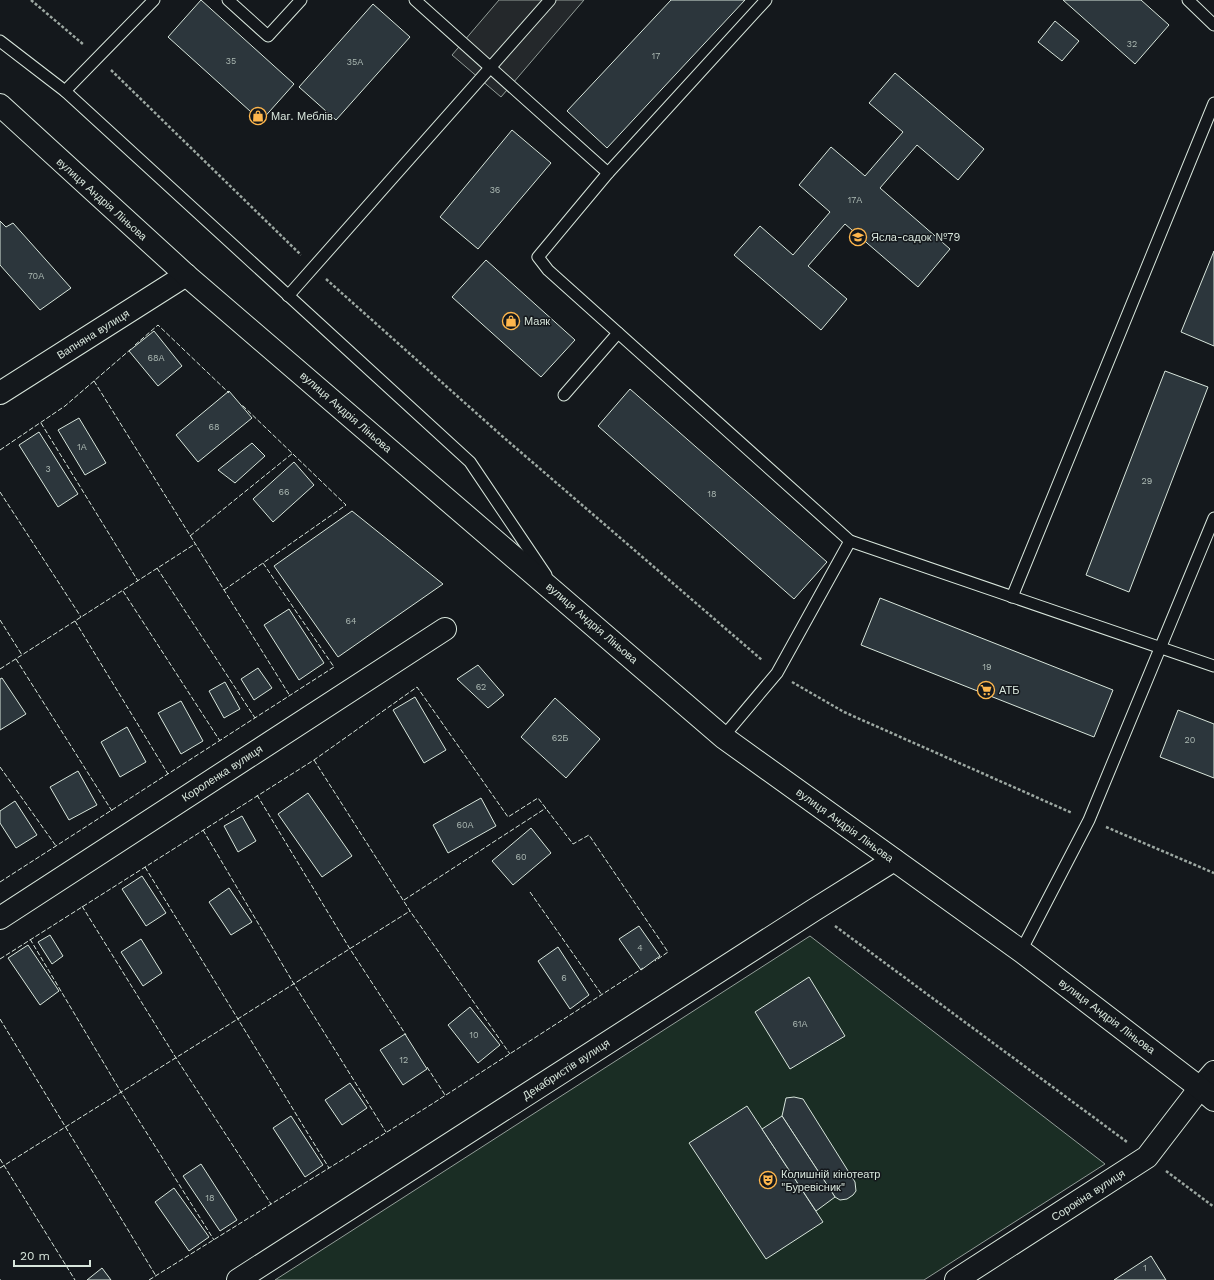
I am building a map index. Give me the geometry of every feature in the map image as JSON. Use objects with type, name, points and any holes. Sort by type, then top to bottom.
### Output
[{"type":"street","name":"вулиця Андрія Ліньова","points":[[0,105],[186,275],[723,737],[1209,1087]]},
{"type":"street","name":"Вапняна вулиця","points":[[0,393],[186,275]]},
{"type":"street","name":"Короленка вулиця","points":[[0,918],[445,629]]},
{"type":"street","name":"Декабристів вулиця","points":[[238,1280],[894,860]]},
{"type":"street","name":"Сорокіна вулиця","points":[[956,1280],[1147,1157],[1209,1087]]},
{"type":"lane","points":[[65,91],[154,0]]},
{"type":"lane","points":[[228,0],[268,36],[301,0]]},
{"type":"lane","points":[[415,0],[608,173]]},
{"type":"lane","points":[[288,296],[550,0]]},
{"type":"lane","points":[[766,0],[608,173],[538,257],[548,270],[850,541],[1214,666]]},
{"type":"lane","points":[[1188,0],[1214,25]]},
{"type":"lane","points":[[0,41],[65,91],[470,462],[560,596]]},
{"type":"lane","points":[[1012,597],[1214,103]]},
{"type":"lane","points":[[564,395],[618,333]]},
{"type":"lane","points":[[1021,951],[1089,820],[1214,518]]},
{"type":"lane","points":[[723,737],[777,673],[850,541]]},
{"type":"path","points":[[31,0],[98,58],[313,268],[502,436],[777,673],[844,712],[1089,820],[1214,873]]},
{"type":"path","points":[[814,910],[1214,1207]]},
{"type":"green space","points":[[810,936],[1105,1164],[924,1280],[275,1280]]},
{"type":"shaded area","points":[[499,0],[584,0],[501,97],[452,55]]},
{"type":"building","points":[[201,0],[294,84],[261,121],[168,37]]},
{"type":"building","points":[[671,0],[745,0],[607,148],[567,111]]},
{"type":"building","points":[[1063,0],[1141,0],[1169,25],[1135,64]]},
{"type":"building","points":[[373,4],[410,37],[336,120],[299,87]]},
{"type":"building","points":[[1055,21],[1079,41],[1062,61],[1038,42]]},
{"type":"building","points":[[895,73],[984,149],[958,180],[917,145],[880,188],[950,249],[918,287],[845,224],[808,266],[847,299],[821,330],[734,255],[760,226],[793,255],[830,212],[799,185],[831,147],[865,176],[903,132],[869,103]]},
{"type":"building","points":[[512,130],[551,163],[478,249],[440,217]]},
{"type":"building","points":[[0,221],[6,227],[13,223],[71,288],[40,310],[0,265]]},
{"type":"building","points":[[1214,251],[1214,346],[1181,332]]},
{"type":"building","points":[[486,260],[575,340],[541,377],[452,297]]},
{"type":"building","points":[[154,331],[182,366],[158,386],[129,351]]},
{"type":"building","points":[[1165,371],[1208,387],[1129,592],[1086,575]]},
{"type":"building","points":[[630,389],[827,562],[794,599],[598,426]]},
{"type":"building","points":[[229,391],[252,418],[198,462],[176,435]]},
{"type":"building","points":[[79,418],[106,463],[85,475],[58,430]]},
{"type":"building","points":[[39,432],[78,494],[58,507],[19,445]]},
{"type":"building","points":[[252,443],[265,456],[235,483],[218,470]]},
{"type":"building","points":[[294,462],[314,485],[273,522],[253,499]]},
{"type":"building","points":[[352,511],[443,584],[338,657],[274,566]]},
{"type":"building","points":[[880,598],[1113,690],[1094,737],[861,645]]},
{"type":"building","points":[[289,609],[324,663],[299,680],[264,625]]},
{"type":"building","points":[[478,665],[504,695],[488,708],[457,679]]},
{"type":"building","points":[[258,668],[272,688],[254,700],[241,679]]},
{"type":"building","points":[[2,678],[26,714],[0,730],[0,679]]},
{"type":"building","points":[[225,682],[240,709],[224,718],[209,691]]},
{"type":"building","points":[[415,697],[446,750],[424,763],[393,710]]},
{"type":"building","points":[[555,698],[600,739],[566,778],[521,737]]},
{"type":"building","points":[[181,701],[203,741],[181,754],[158,713]]},
{"type":"building","points":[[1178,710],[1214,724],[1214,778],[1160,757]]},
{"type":"building","points":[[127,727],[146,762],[120,777],[101,742]]},
{"type":"building","points":[[78,771],[97,805],[69,820],[50,787]]},
{"type":"building","points":[[308,793],[352,856],[322,877],[278,814]]},
{"type":"building","points":[[481,798],[496,826],[448,853],[433,825]]},
{"type":"building","points":[[15,801],[37,835],[16,848],[0,823],[0,811]]},
{"type":"building","points":[[242,816],[256,841],[238,852],[224,826]]},
{"type":"building","points":[[531,828],[551,853],[513,885],[492,861]]},
{"type":"building","points":[[142,876],[166,913],[146,926],[122,889]]},
{"type":"building","points":[[229,888],[252,922],[231,935],[209,902]]},
{"type":"building","points":[[639,926],[660,956],[641,970],[619,939]]},
{"type":"building","points":[[50,935],[63,956],[52,964],[38,942]]},
{"type":"building","points":[[141,939],[162,973],[143,986],[121,952]]},
{"type":"building","points":[[28,945],[59,991],[40,1005],[8,958]]},
{"type":"building","points":[[558,947],[589,995],[570,1009],[538,961]]},
{"type":"building","points":[[809,977],[845,1036],[790,1069],[755,1012]]},
{"type":"building","points":[[470,1007],[500,1045],[478,1063],[448,1025]]},
{"type":"building","points":[[405,1034],[427,1069],[403,1085],[380,1050]]},
{"type":"building","points":[[350,1083],[367,1108],[342,1125],[325,1100]]},
{"type":"building","points":[[794,1097],[803,1099],[855,1182],[856,1191],[847,1199],[840,1200],[835,1197],[782,1116],[786,1098]]},
{"type":"building","points":[[747,1106],[823,1222],[766,1259],[689,1143]]},
{"type":"building","points":[[291,1116],[323,1165],[305,1177],[273,1128]]},
{"type":"building","points":[[782,1116],[835,1197],[816,1211],[762,1129]]},
{"type":"building","points":[[201,1164],[237,1220],[220,1231],[183,1176]]},
{"type":"building","points":[[174,1188],[209,1237],[189,1251],[155,1202]]},
{"type":"building","points":[[1151,1256],[1166,1280],[1114,1280]]},
{"type":"building","points":[[102,1268],[111,1280],[87,1280]]},
{"type":"fence","points":[[135,345],[158,325],[229,393]]},
{"type":"fence","points":[[0,450],[65,406],[131,349]]},
{"type":"fence","points":[[94,381],[290,696]]},
{"type":"fence","points":[[0,882],[334,667],[263,563],[346,505],[242,405]]},
{"type":"fence","points":[[41,423],[138,581]]},
{"type":"fence","points":[[190,536],[293,453]]},
{"type":"fence","points":[[0,492],[81,617]]},
{"type":"fence","points":[[0,669],[195,544]]},
{"type":"fence","points":[[224,590],[263,563]]},
{"type":"fence","points":[[157,568],[255,718]]},
{"type":"fence","points":[[123,591],[220,741]]},
{"type":"fence","points":[[0,620],[22,655]]},
{"type":"fence","points":[[75,621],[168,774]]},
{"type":"fence","points":[[16,659],[112,811]]},
{"type":"fence","points":[[0,959],[314,760],[417,687],[508,817],[538,798],[573,844],[589,835],[668,952],[655,961]]},
{"type":"fence","points":[[314,760],[410,911],[510,1054]]},
{"type":"fence","points":[[0,767],[56,846]]},
{"type":"fence","points":[[257,795],[350,949],[406,1035]]},
{"type":"fence","points":[[404,900],[546,808]]},
{"type":"fence","points":[[203,830],[294,984],[386,1132]]},
{"type":"fence","points":[[145,867],[329,1168]]},
{"type":"fence","points":[[530,892],[602,995]]},
{"type":"fence","points":[[82,906],[176,1058],[271,1204]]},
{"type":"fence","points":[[0,1168],[410,911]]},
{"type":"fence","points":[[30,939],[121,1092],[214,1240]]},
{"type":"fence","points":[[149,1280],[432,1104],[643,968]]},
{"type":"fence","points":[[0,1019],[156,1276]]},
{"type":"fence","points":[[427,1067],[445,1095]]},
{"type":"fence","points":[[0,1159],[75,1280]]},
{"type":"place","name":"Маг. Меблів","points":[[258,116]]},
{"type":"place","name":"Ясла-садок №79","points":[[858,237]]},
{"type":"place","name":"Маяк","points":[[511,321]]},
{"type":"place","name":"АТБ","points":[[986,690]]},
{"type":"place","name":"Колишній кінотеатр \"Буревісник\"","points":[[768,1180]]}]
